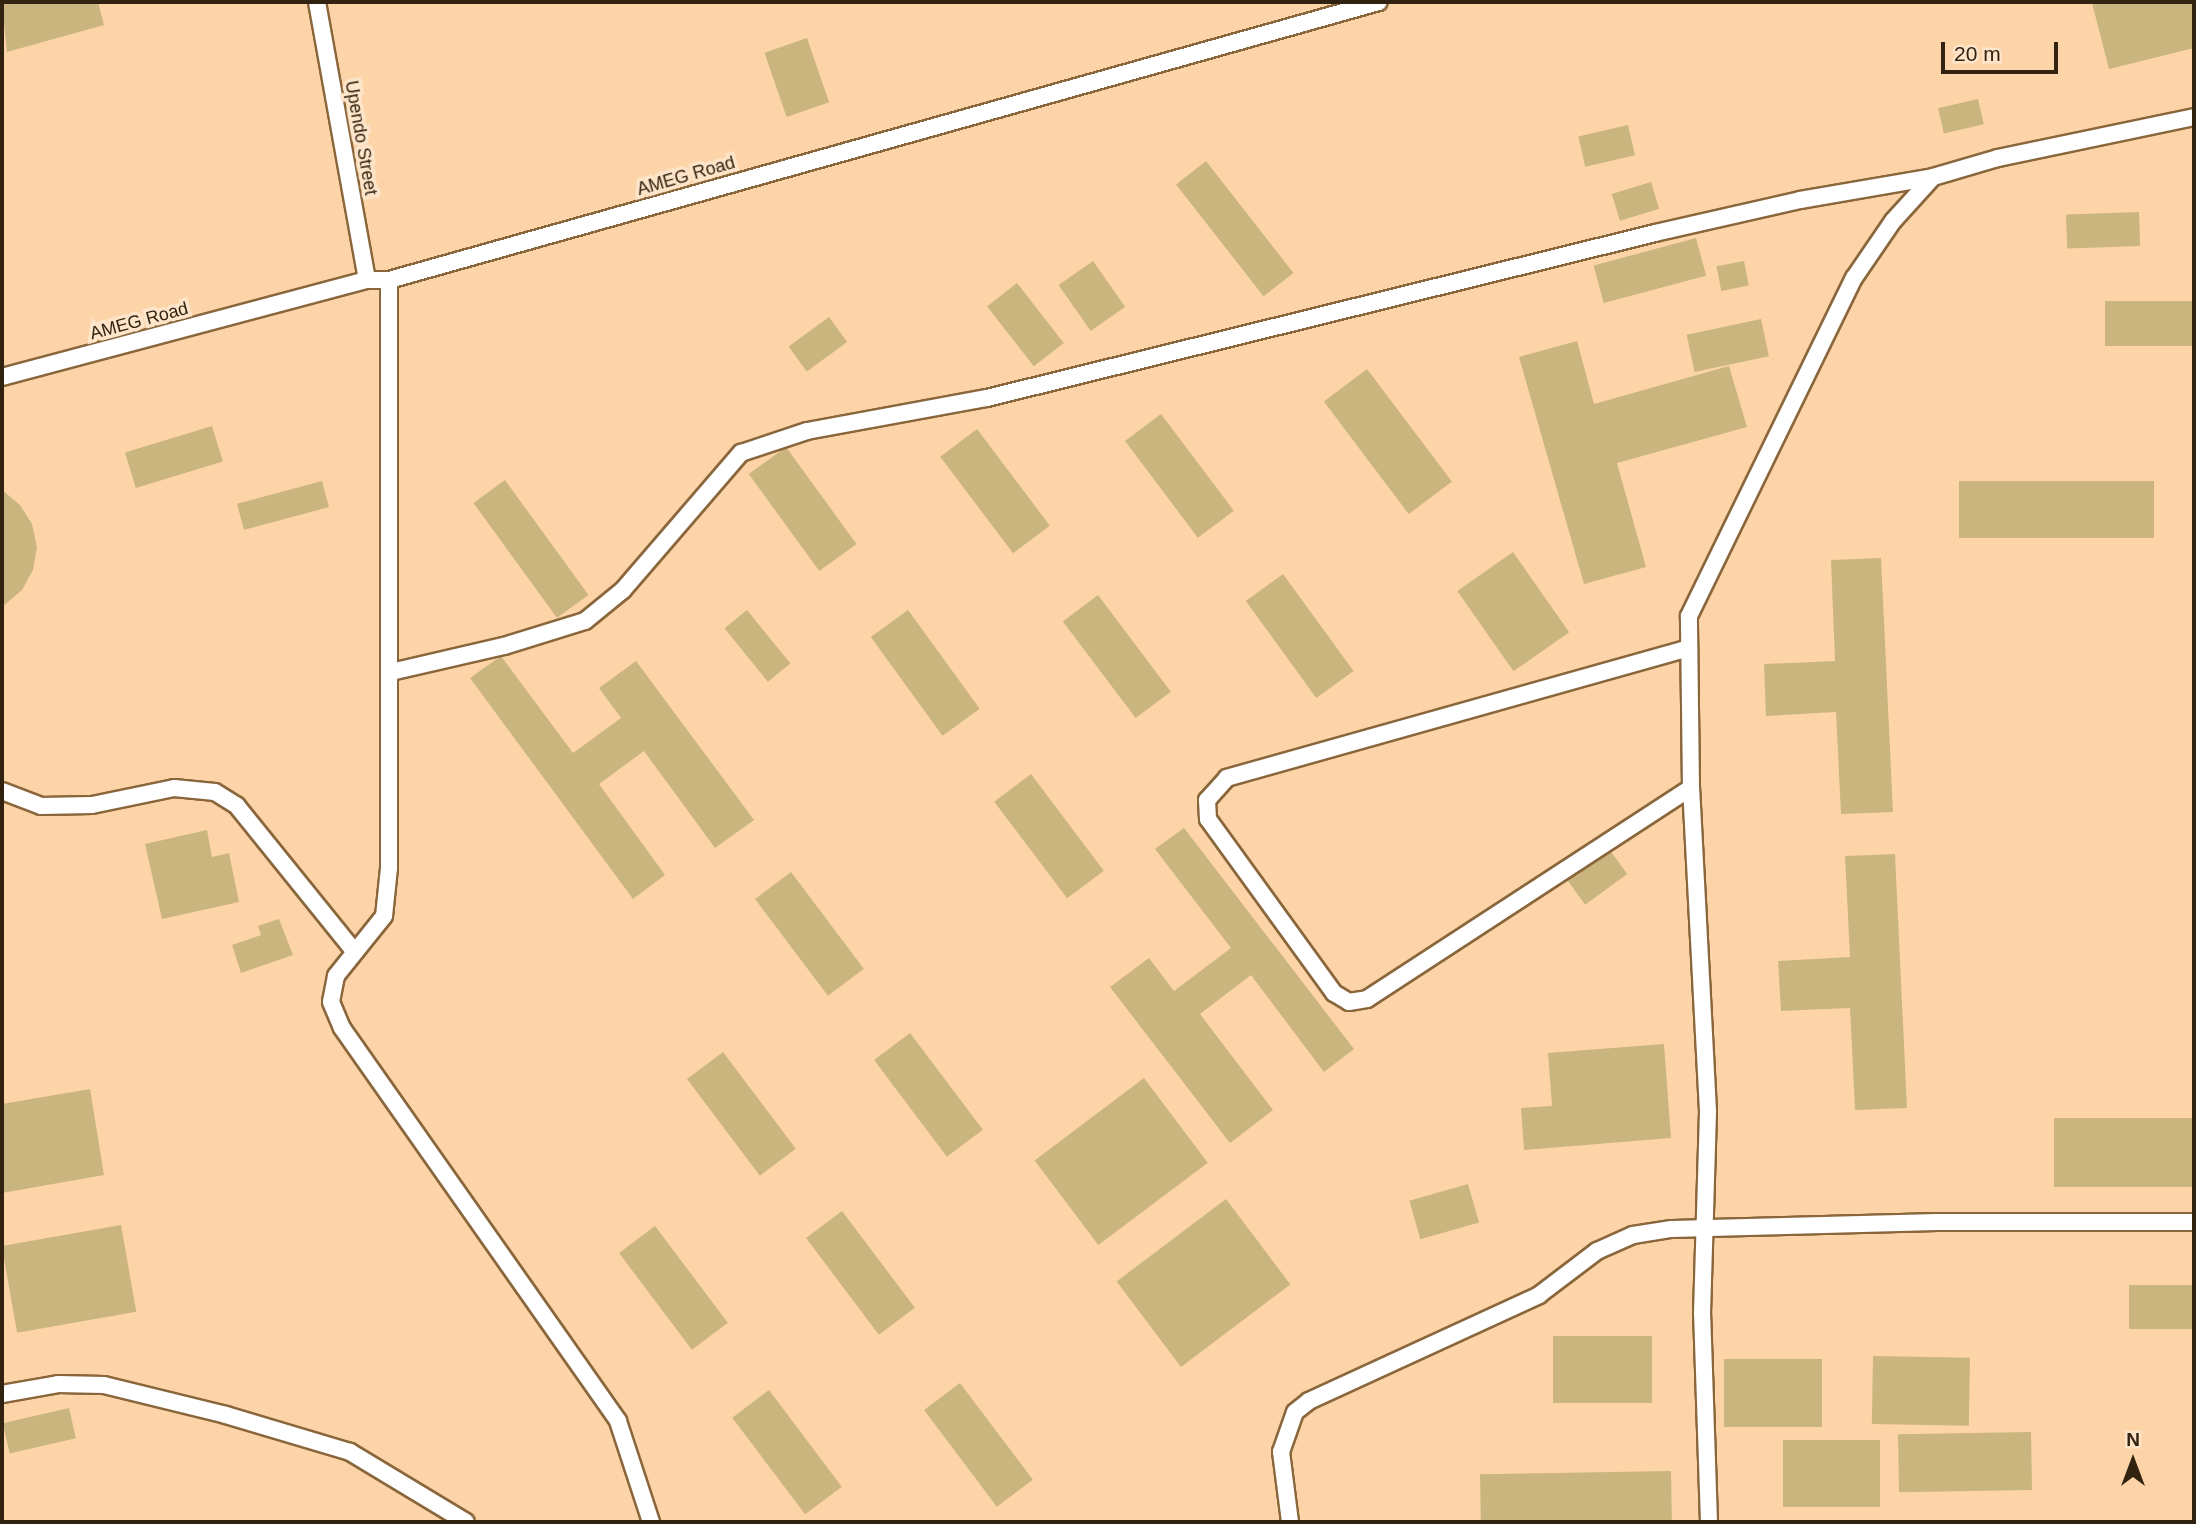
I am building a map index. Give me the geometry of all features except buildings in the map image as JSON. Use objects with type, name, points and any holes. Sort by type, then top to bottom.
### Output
[{"type":"lane","name":"Upendo Street","points":[[317,2],[367,280]]},
{"type":"lane","name":"AMEG Road","points":[[2,377],[367,280],[389,279],[1379,2]]},
{"type":"lane","points":[[391,672],[504,646],[585,621],[623,590],[741,453],[807,431],[987,398],[1656,233],[1800,200],[1933,177],[1998,158],[2194,117]]},
{"type":"lane","points":[[1709,1522],[1702,1228],[1708,1111],[1691,788],[1689,616],[1854,278],[1894,220],[1933,177]]},
{"type":"lane","points":[[389,279],[393,808],[384,916],[353,950],[337,976],[331,1002],[342,1028],[618,1421],[651,1522]]},
{"type":"lane","points":[[1689,648],[1227,778],[1207,800],[1208,819],[1334,993],[1349,1002],[1367,999],[1691,788]]},
{"type":"lane","points":[[2,791],[41,806],[92,805],[173,788],[215,792],[237,806],[353,950]]},
{"type":"lane","points":[[1290,1522],[1281,1452],[1295,1412],[1309,1401],[1539,1296],[1597,1251],[1633,1234],[1702,1228],[1937,1222],[2194,1222]]},
{"type":"lane","points":[[2,1394],[58,1384],[104,1385],[226,1415],[350,1452],[466,1522]]}]
